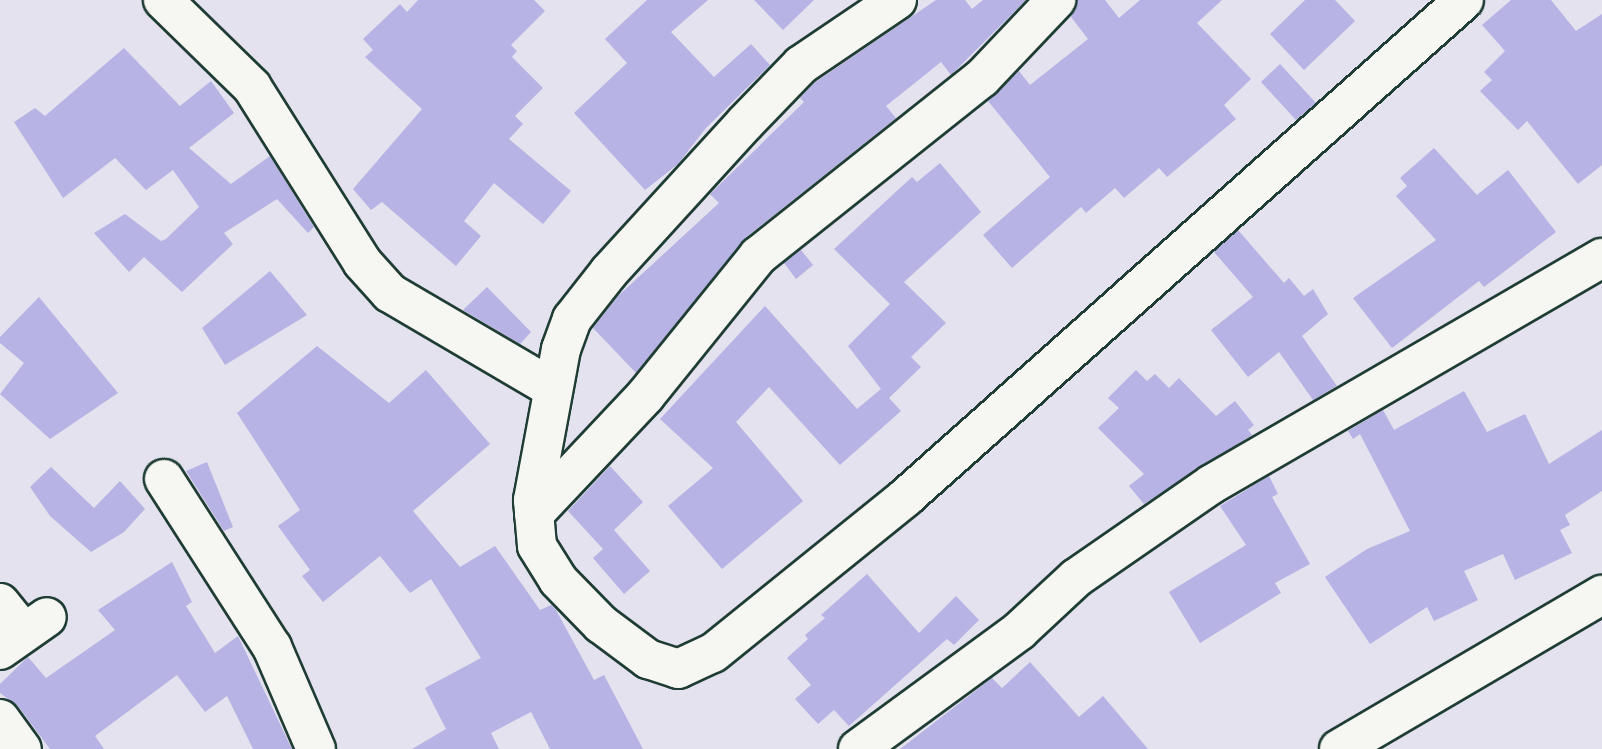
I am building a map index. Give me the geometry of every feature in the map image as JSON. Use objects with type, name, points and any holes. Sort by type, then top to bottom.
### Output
[{"type":"street","points":[[163,0],[252,87],[362,262],[390,293],[446,330],[552,388]]},
{"type":"street","points":[[897,0],[855,9],[609,272],[572,319],[552,388],[534,514],[537,546],[558,580],[601,624],[648,659],[678,669],[713,653],[906,497],[1464,0]]},
{"type":"street","points":[[534,514],[646,395],[758,256],[982,78],[1056,0]]},
{"type":"street","points":[[858,749],[1019,631],[1076,578],[1212,484],[1602,258]]},
{"type":"street","points":[[164,479],[272,647],[316,749]]},
{"type":"street","points":[[1339,749],[1602,595]]},
{"type":"street","points":[[0,603],[24,633]]},
{"type":"street","points":[[0,719],[22,749]]},
{"type":"building","points":[[418,0],[534,0],[545,11],[511,45],[517,51],[512,57],[543,88],[515,116],[523,124],[509,139],[571,191],[543,224],[494,183],[464,221],[481,236],[456,266],[382,202],[371,210],[353,189],[422,109],[365,57],[373,50],[363,39],[400,4],[407,12]]},
{"type":"building","points":[[647,0],[708,0],[671,32],[714,77],[751,44],[770,65],[706,128],[678,164],[645,190],[574,113],[627,63],[605,39]]},
{"type":"building","points":[[754,0],[814,0],[783,30]]},
{"type":"building","points":[[936,0],[965,0],[972,9],[983,0],[1026,0],[951,75],[941,62],[886,106],[896,118],[744,239],[636,373],[593,328],[618,296],[719,203],[710,194],[804,102],[800,98],[814,83]]},
{"type":"building","points":[[1077,0],[1105,0],[1119,18],[1140,0],[1222,0],[1197,23],[1251,79],[1224,105],[1236,119],[1167,177],[1159,168],[1124,198],[1115,188],[1086,213],[1081,207],[1012,268],[983,235],[1050,177],[988,101],[1019,71],[1030,85],[1088,39],[1071,17]]},
{"type":"building","points":[[1305,0],[1335,0],[1355,21],[1304,70],[1270,34]]},
{"type":"building","points":[[1511,0],[1551,0],[1576,31],[1602,14],[1602,165],[1578,184],[1527,121],[1518,130],[1480,91],[1492,80],[1484,72],[1505,51],[1482,25]]},
{"type":"building","points":[[124,48],[180,106],[211,81],[234,113],[189,148],[231,184],[270,156],[314,227],[308,233],[277,199],[224,233],[233,244],[182,292],[144,257],[129,272],[94,233],[125,214],[161,241],[166,239],[199,207],[173,170],[146,190],[115,158],[63,198],[14,122],[35,108],[45,116]]},
{"type":"building","points":[[1280,64],[1316,103],[1296,120],[1261,82]]},
{"type":"building","points":[[1434,148],[1477,195],[1508,170],[1556,232],[1484,287],[1479,281],[1392,348],[1353,298],[1436,240],[1396,196],[1407,186],[1400,178]]},
{"type":"building","points":[[940,163],[981,212],[904,282],[946,323],[911,357],[921,367],[889,398],[901,411],[840,465],[769,387],[736,422],[803,501],[722,569],[668,506],[713,468],[660,419],[765,306],[857,409],[881,389],[848,346],[890,304],[834,249],[912,177],[917,182]]},
{"type":"building","points":[[1238,230],[1284,283],[1289,278],[1304,296],[1313,289],[1328,314],[1302,336],[1337,386],[1313,400],[1279,352],[1248,377],[1211,330],[1253,297],[1214,252]]},
{"type":"building","points":[[801,250],[813,265],[796,279],[784,263]]},
{"type":"building","points":[[270,271],[307,315],[225,365],[202,328]]},
{"type":"building","points":[[487,287],[531,332],[520,344],[463,310]]},
{"type":"building","points":[[39,297],[118,393],[50,439],[0,394],[24,363],[0,343],[0,337]]},
{"type":"building","points":[[317,346],[389,403],[426,370],[490,444],[413,511],[460,567],[495,546],[540,610],[551,605],[556,610],[594,680],[604,675],[643,749],[550,749],[531,712],[491,733],[499,749],[412,749],[446,729],[425,688],[481,658],[431,579],[410,593],[380,556],[323,602],[302,576],[310,570],[278,526],[300,510],[237,413]]},
{"type":"building","points":[[1136,370],[1147,381],[1155,374],[1169,388],[1179,378],[1216,416],[1235,401],[1254,425],[1248,430],[1252,435],[1144,504],[1129,486],[1144,474],[1098,428],[1119,408],[1108,398]]},
{"type":"building","points":[[1464,391],[1487,432],[1525,414],[1549,464],[1602,430],[1602,491],[1565,515],[1570,525],[1560,530],[1572,553],[1515,580],[1503,554],[1464,571],[1478,600],[1434,621],[1427,607],[1370,644],[1325,577],[1367,549],[1410,531],[1360,434],[1353,439],[1348,431],[1383,410],[1394,430]]},
{"type":"building","points":[[207,462],[233,527],[224,531],[186,471]]},
{"type":"building","points":[[610,466],[643,502],[614,530],[650,571],[624,594],[593,558],[603,549],[568,511]]},
{"type":"building","points":[[51,467],[94,508],[120,481],[145,509],[124,532],[91,552],[50,516],[30,487]]},
{"type":"building","points":[[1269,476],[1278,494],[1272,497],[1310,564],[1275,583],[1281,593],[1200,643],[1169,592],[1246,545],[1220,506]]},
{"type":"building","points":[[172,562],[192,602],[186,606],[215,653],[238,636],[292,749],[253,749],[227,696],[205,712],[177,675],[95,736],[104,749],[50,749],[18,706],[0,693],[0,684],[28,657],[46,678],[115,630],[98,610]]},
{"type":"building","points":[[867,574],[919,633],[956,596],[979,620],[954,645],[947,639],[849,726],[834,710],[818,724],[795,699],[811,685],[787,658],[808,639],[805,635],[825,618],[821,615]]},
{"type":"building","points":[[1030,662],[1079,717],[1103,696],[1148,749],[900,749],[992,678],[1002,688]]}]
